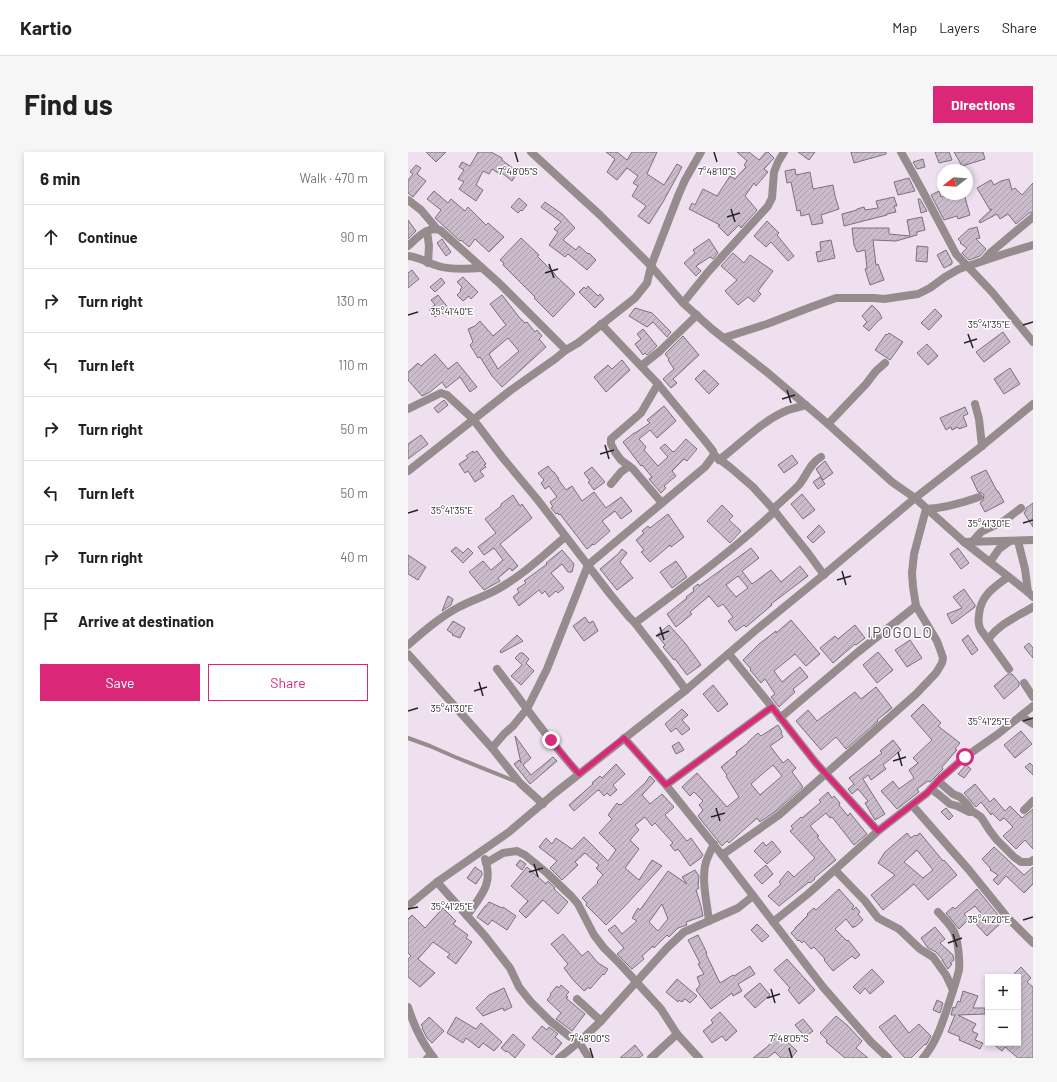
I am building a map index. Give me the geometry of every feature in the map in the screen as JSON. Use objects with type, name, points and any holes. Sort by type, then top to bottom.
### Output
[{"type":"street","points":[[531,152],[600,215],[651,266],[682,303],[806,405],[892,482],[915,498],[926,509],[1031,595]]},
{"type":"street","points":[[408,471],[511,390],[578,343],[635,298],[647,283],[651,266],[678,196],[685,180],[701,152]]},
{"type":"street","points":[[682,303],[768,206],[772,198],[774,172],[784,152]]},
{"type":"street","points":[[901,152],[956,254],[992,292],[1033,342]]},
{"type":"street","points":[[408,200],[421,210],[437,229],[440,230],[499,283],[566,350]]},
{"type":"street","points":[[983,260],[1033,217]]},
{"type":"street","points":[[408,246],[427,231],[437,229]]},
{"type":"street","points":[[427,231],[429,246],[428,263]]},
{"type":"street","points":[[723,338],[767,324],[836,298],[884,299],[918,294],[930,288],[951,273],[967,266],[1033,245]]},
{"type":"street","points":[[408,256],[446,268],[482,268]]},
{"type":"street","points":[[641,366],[660,351],[697,315]]},
{"type":"street","points":[[601,324],[658,384],[706,442],[716,458],[731,468],[753,487],[774,510],[824,575]]},
{"type":"street","points":[[828,424],[885,363]]},
{"type":"street","points":[[658,384],[641,413],[611,440],[611,444],[621,460],[634,469],[662,503]]},
{"type":"street","points":[[408,409],[440,393],[447,395],[473,419],[610,594],[635,623],[686,690]]},
{"type":"street","points":[[975,404],[979,419],[982,446]]},
{"type":"street","points":[[408,906],[437,882],[509,832],[555,793],[686,690],[915,498],[1033,404]]},
{"type":"street","points":[[492,748],[527,709],[547,669],[588,565],[716,458],[776,416],[788,410],[806,405]]},
{"type":"street","points":[[635,623],[701,573],[749,534],[795,489],[804,478],[811,465],[821,457]]},
{"type":"street","points":[[611,484],[621,472],[629,466]]},
{"type":"street","points":[[926,509],[950,506],[979,497]]},
{"type":"street","points":[[968,542],[981,532],[1004,521],[1021,508]]},
{"type":"street","points":[[722,855],[779,815],[826,774],[916,694],[936,673],[942,663],[939,645],[916,606],[912,573],[914,554],[926,509]]},
{"type":"street","points":[[408,645],[449,613],[511,581],[566,537]]},
{"type":"street","points":[[968,542],[1033,540]]},
{"type":"street","points":[[990,562],[999,549],[1014,541]]},
{"type":"street","points":[[1014,541],[1025,569],[1031,595]]},
{"type":"street","points":[[1008,577],[989,591],[981,603],[979,610],[979,626],[1009,669]]},
{"type":"street","points":[[780,718],[858,652],[916,606]]},
{"type":"street","points":[[988,639],[1002,625],[1033,607]]},
{"type":"street","points":[[408,654],[492,748],[520,783],[543,804]]},
{"type":"street","points":[[728,654],[826,774],[878,831]]},
{"type":"street","points":[[497,669],[540,727],[579,774]]},
{"type":"street","points":[[1024,683],[1033,697]]},
{"type":"street","points":[[772,922],[809,893],[878,831],[931,789],[965,757],[998,734],[1033,706]]},
{"type":"street","points":[[666,785],[772,707]]},
{"type":"street","points":[[1021,716],[1033,724]]},
{"type":"street","points":[[624,738],[666,785],[714,844],[823,987],[871,1042],[888,1058]]},
{"type":"street","points":[[938,781],[953,794],[960,797],[972,812]]},
{"type":"street","points":[[931,789],[950,804],[981,817],[997,840],[1021,862],[1030,862],[1033,860]]},
{"type":"street","points":[[1024,810],[1033,801]]},
{"type":"street","points":[[912,805],[969,870],[1007,917],[1033,943]]},
{"type":"street","points":[[709,921],[705,868],[706,861],[714,844]]},
{"type":"street","points":[[467,916],[485,890],[487,884],[488,868],[481,852]]},
{"type":"street","points":[[486,863],[503,853],[517,852],[525,855],[572,897],[578,904],[604,948],[661,1010],[677,1034],[699,1058]]},
{"type":"street","points":[[835,870],[865,901],[878,918],[899,929],[920,949],[933,957],[946,975],[953,990]]},
{"type":"street","points":[[437,882],[485,936],[510,968],[519,987],[531,1002],[550,1021],[579,1042],[589,1058]]},
{"type":"street","points":[[559,1058],[579,1042],[601,1021],[635,982],[684,932],[738,908],[753,896]]},
{"type":"street","points":[[923,1058],[929,1051],[940,1030],[959,970],[957,939],[955,932],[938,912]]},
{"type":"street","points":[[577,999],[601,1021]]},
{"type":"street","points":[[408,1007],[415,1027],[430,1056]]},
{"type":"street","points":[[651,1058],[677,1034]]},
{"type":"lane","points":[[408,738],[520,783]]},
{"type":"building","points":[[426,152],[446,152],[436,162]]},
{"type":"building","points":[[478,152],[491,152],[502,158],[502,160],[518,172],[512,181],[502,173],[501,175],[492,169],[489,174],[483,171],[476,185],[483,190],[476,201],[459,189],[464,182],[458,179],[464,170],[459,167],[462,162],[470,166]]},
{"type":"building","points":[[606,152],[617,152],[627,160],[632,152],[657,152],[647,174],[664,185],[677,164],[682,167],[649,224],[638,216],[646,206],[632,196],[638,186],[633,183],[638,176],[627,168],[617,180],[607,172],[615,159]]},
{"type":"building","points":[[737,152],[749,152],[759,160],[766,152],[768,152],[774,158],[764,169],[768,172],[756,186],[754,183],[745,196],[757,210],[741,228],[739,225],[728,236],[718,226],[720,225],[689,209],[692,203],[695,205],[703,189],[717,196],[730,176],[735,179],[746,167],[744,165],[747,161]]},
{"type":"building","points":[[798,152],[815,152],[809,160]]},
{"type":"building","points":[[851,152],[886,152],[886,154],[854,163]]},
{"type":"building","points":[[935,152],[949,152],[952,160],[939,163]]},
{"type":"building","points":[[954,152],[983,152],[985,159],[969,164],[961,164]]},
{"type":"building","points":[[923,159],[925,167],[917,169],[913,162]]},
{"type":"building","points":[[416,165],[421,168],[417,174],[426,181],[413,197],[408,193],[408,180],[413,174],[410,172]]},
{"type":"building","points":[[795,169],[796,175],[810,172],[813,189],[833,185],[839,209],[821,215],[823,223],[812,225],[809,214],[801,216],[800,210],[797,211],[791,182],[787,183],[785,171]]},
{"type":"building","points":[[909,178],[915,191],[898,195],[894,182]]},
{"type":"building","points":[[1009,179],[1012,190],[1015,188],[1022,195],[1033,183],[1033,212],[1029,213],[1016,224],[1008,214],[1000,219],[997,214],[980,223],[979,221],[992,209],[990,210],[977,188],[991,180],[994,185]]},
{"type":"building","points":[[434,191],[448,203],[451,199],[465,211],[468,207],[486,225],[488,223],[504,237],[489,252],[475,239],[469,247],[461,240],[460,241],[435,218],[441,210],[427,199]]},
{"type":"building","points":[[937,192],[937,200],[966,200],[970,215],[958,219],[957,216],[944,220],[931,195]]},
{"type":"building","points":[[894,197],[897,206],[894,206],[896,212],[844,226],[842,214],[864,207],[865,210],[878,208],[876,201]]},
{"type":"building","points":[[519,198],[527,205],[518,213],[511,207]]},
{"type":"building","points":[[918,199],[920,199],[927,211],[921,213]]},
{"type":"building","points":[[545,202],[562,214],[575,228],[563,240],[576,250],[579,246],[596,260],[587,270],[568,254],[565,257],[549,245],[558,232],[554,229],[561,222],[541,207]]},
{"type":"building","points":[[922,217],[925,230],[917,232],[917,235],[896,241],[873,240],[876,265],[878,264],[884,280],[870,285],[865,269],[867,268],[865,250],[857,252],[854,245],[852,228],[889,228],[889,234],[910,236],[907,220]]},
{"type":"building","points":[[408,220],[416,231],[408,239]]},
{"type":"building","points":[[767,221],[779,233],[777,235],[794,256],[788,261],[771,242],[766,247],[754,236]]},
{"type":"building","points":[[977,227],[980,238],[976,239],[986,249],[980,256],[969,260],[962,253],[967,248],[960,243],[961,242],[958,239],[969,229]]},
{"type":"building","points":[[521,238],[539,255],[537,256],[555,275],[575,294],[553,317],[503,265],[504,263],[500,260]]},
{"type":"building","points":[[442,239],[451,252],[446,256],[437,243]]},
{"type":"building","points":[[709,239],[718,253],[713,259],[710,257],[696,266],[701,271],[696,276],[684,263],[695,253],[693,250]]},
{"type":"building","points":[[831,240],[835,258],[818,262],[816,252],[821,251],[820,242]]},
{"type":"building","points":[[917,246],[928,247],[927,262],[916,261]]},
{"type":"building","points":[[946,250],[952,264],[944,268],[937,255]]},
{"type":"building","points":[[733,253],[744,263],[750,255],[773,271],[758,291],[761,294],[754,302],[748,297],[738,305],[725,291],[737,280],[721,266]]},
{"type":"building","points":[[412,270],[419,279],[408,288],[408,273]]},
{"type":"building","points":[[463,277],[478,292],[471,299],[469,296],[463,301],[457,295],[461,291],[460,290],[462,287],[457,282]]},
{"type":"building","points":[[441,278],[445,283],[435,292],[430,287]]},
{"type":"building","points":[[588,286],[598,296],[600,294],[604,299],[595,308],[579,292],[584,287],[586,289]]},
{"type":"building","points":[[438,295],[449,309],[443,314],[441,312],[435,317],[429,309],[435,305],[431,300]]},
{"type":"building","points":[[502,295],[525,323],[527,322],[535,332],[537,330],[542,336],[539,339],[546,347],[502,387],[492,376],[480,357],[478,358],[470,345],[473,342],[468,329],[475,326],[480,321],[493,336],[506,325],[490,304]],"holes":[[[508,338],[519,351],[498,369],[489,354]]]},
{"type":"building","points":[[872,305],[879,312],[882,318],[869,331],[863,326],[867,322],[862,316]]},
{"type":"building","points":[[635,308],[652,313],[671,332],[667,337],[653,322],[647,327],[629,316]]},
{"type":"building","points":[[935,309],[942,316],[929,330],[921,323]]},
{"type":"building","points":[[643,329],[657,346],[647,355],[645,353],[643,355],[635,344],[641,339],[637,334]]},
{"type":"building","points":[[1003,332],[1010,342],[984,362],[976,352]]},
{"type":"building","points":[[889,333],[903,342],[890,360],[875,350],[886,334],[887,335]]},
{"type":"building","points":[[683,336],[699,355],[673,379],[677,383],[671,388],[663,379],[674,369],[665,354]]},
{"type":"building","points":[[927,344],[938,356],[928,365],[917,353]]},
{"type":"building","points":[[435,354],[448,369],[457,362],[477,387],[470,392],[460,377],[446,388],[442,382],[430,392],[422,396],[408,380],[408,372],[418,363],[421,366]]},
{"type":"building","points":[[622,360],[630,370],[606,392],[594,377],[608,365],[612,369]]},
{"type":"building","points":[[1010,368],[1020,384],[1004,394],[994,379]]},
{"type":"building","points":[[704,370],[719,384],[709,394],[695,379]]},
{"type":"building","points":[[444,400],[448,405],[438,413],[434,408]]},
{"type":"building","points":[[664,406],[676,421],[657,438],[650,430],[639,439],[646,447],[644,450],[658,466],[668,457],[660,448],[665,444],[674,452],[686,439],[697,449],[687,461],[684,459],[672,471],[676,476],[664,486],[666,488],[661,493],[649,479],[652,477],[642,465],[641,466],[623,442],[650,423],[647,420]]},
{"type":"building","points":[[965,407],[968,414],[963,416],[967,426],[959,429],[958,427],[952,430],[951,427],[946,430],[940,418]]},
{"type":"building","points":[[421,435],[428,444],[408,459],[408,444]]},
{"type":"building","points":[[473,451],[474,453],[477,451],[486,464],[484,465],[486,467],[480,471],[484,476],[475,482],[468,471],[465,473],[459,464],[468,458],[466,456]]},
{"type":"building","points":[[792,455],[798,463],[784,473],[778,465]]},
{"type":"building","points":[[825,461],[833,473],[823,480],[816,469]]},
{"type":"building","points":[[548,466],[566,490],[572,486],[582,501],[594,492],[606,508],[621,497],[632,511],[621,519],[615,511],[602,521],[610,531],[587,549],[560,514],[556,514],[551,508],[553,507],[550,502],[557,497],[549,486],[545,489],[541,483],[544,480],[538,473]]},
{"type":"building","points":[[592,467],[605,482],[594,490],[584,473]]},
{"type":"building","points":[[986,470],[1004,502],[985,512],[980,503],[983,500],[984,495],[978,492],[971,477]]},
{"type":"building","points":[[820,477],[825,484],[818,489],[813,482]]},
{"type":"building","points":[[802,494],[815,510],[803,519],[791,504]]},
{"type":"building","points":[[513,495],[520,506],[522,504],[532,518],[500,544],[518,566],[512,571],[510,568],[498,578],[500,581],[484,590],[469,572],[483,561],[491,570],[503,560],[494,548],[484,555],[478,547],[496,533],[485,519]]},
{"type":"building","points":[[1033,503],[1033,527],[1024,513],[1026,508]]},
{"type":"building","points":[[722,505],[733,516],[729,520],[741,531],[730,543],[707,521]]},
{"type":"building","points":[[668,514],[684,537],[671,547],[670,545],[650,562],[641,552],[644,550],[636,540],[644,533],[642,531],[648,526],[650,528]]},
{"type":"building","points":[[819,525],[825,532],[813,543],[807,537]]},
{"type":"building","points":[[456,547],[463,553],[468,548],[473,553],[463,563],[451,551]]},
{"type":"building","points":[[751,548],[759,558],[742,571],[752,584],[771,570],[781,582],[800,566],[808,576],[771,604],[772,605],[746,627],[744,625],[736,631],[728,621],[733,617],[723,604],[718,607],[709,596],[690,612],[692,614],[676,627],[667,614],[694,591],[693,588],[698,584],[699,586]],"holes":[[[738,576],[748,588],[736,597],[726,585]]]},
{"type":"building","points":[[958,548],[969,563],[961,569],[950,554]]},
{"type":"building","points":[[622,549],[627,553],[620,562],[633,578],[617,590],[600,569]]},
{"type":"building","points":[[562,550],[574,564],[572,572],[568,572],[562,564],[551,573],[564,588],[558,593],[556,591],[549,597],[545,591],[542,594],[539,590],[519,606],[513,597],[519,592],[517,589],[526,583],[524,581],[547,564],[546,563]]},
{"type":"building","points":[[408,555],[426,567],[418,580],[408,574]]},
{"type":"building","points":[[676,561],[687,577],[672,588],[660,572]]},
{"type":"building","points":[[964,589],[975,607],[952,624],[947,614],[962,608],[953,597]]},
{"type":"building","points":[[448,596],[453,599],[451,605],[442,611]]},
{"type":"building","points":[[585,617],[589,623],[593,621],[598,631],[584,641],[573,626]]},
{"type":"building","points":[[791,620],[820,654],[806,666],[795,654],[774,671],[782,682],[800,667],[808,677],[793,689],[795,692],[779,707],[771,697],[775,694],[765,679],[761,683],[743,660],[759,644],[776,631],[776,633]]},
{"type":"building","points":[[453,621],[465,628],[460,638],[452,635],[453,634],[447,630]]},
{"type":"building","points":[[669,625],[685,643],[701,665],[687,675],[675,659],[674,660],[663,647],[665,645],[657,635]]},
{"type":"building","points":[[855,625],[865,638],[856,645],[855,644],[833,663],[820,648],[835,636],[838,639]]},
{"type":"building","points":[[517,635],[523,641],[501,653],[500,651]]},
{"type":"building","points":[[968,635],[978,650],[972,655],[962,640]]},
{"type":"building","points":[[910,640],[922,658],[907,667],[895,650]]},
{"type":"building","points":[[1029,643],[1033,648],[1033,658],[1024,647]]},
{"type":"building","points":[[878,652],[893,670],[877,683],[863,665]]},
{"type":"building","points":[[520,653],[523,653],[529,659],[526,663],[534,671],[521,685],[511,676],[522,665],[515,658]]},
{"type":"building","points":[[1008,674],[1012,674],[1019,682],[1019,686],[1004,699],[994,686]]},
{"type":"building","points":[[713,685],[728,704],[718,712],[703,694]]},
{"type":"building","points":[[876,687],[892,708],[846,749],[836,737],[821,750],[796,721],[808,710],[817,721],[855,692],[861,699]]},
{"type":"building","points":[[923,704],[941,723],[938,726],[960,743],[955,749],[957,750],[942,767],[943,769],[930,782],[928,781],[917,789],[919,792],[897,809],[881,791],[893,781],[899,789],[914,778],[909,770],[918,763],[913,758],[932,740],[911,716]]},
{"type":"building","points":[[682,709],[688,715],[682,720],[690,729],[682,735],[676,728],[671,732],[665,724]]},
{"type":"building","points":[[778,725],[783,737],[770,746],[783,763],[788,759],[796,768],[792,772],[803,787],[776,811],[760,822],[757,818],[729,843],[727,841],[722,846],[698,816],[703,810],[699,805],[703,801],[694,792],[690,796],[682,787],[697,773],[727,807],[739,797],[721,767],[737,754],[736,752],[758,733],[761,736]],"holes":[[[773,765],[782,776],[760,795],[751,784]]]},
{"type":"building","points":[[1021,731],[1032,744],[1015,758],[1004,745]]},
{"type":"building","points":[[515,736],[531,758],[523,765],[531,775],[553,757],[557,761],[530,784],[514,764],[519,760],[521,763]]},
{"type":"building","points":[[893,740],[901,750],[883,765],[886,769],[871,780],[868,775],[863,779],[885,814],[875,820],[865,803],[868,801],[858,789],[852,794],[848,789],[854,784],[849,778],[882,753],[880,751]]},
{"type":"building","points":[[679,742],[684,750],[676,754],[672,746]]},
{"type":"building","points":[[1030,763],[1033,766],[1033,775],[1025,767]]},
{"type":"building","points":[[616,764],[625,774],[613,785],[617,790],[610,796],[607,793],[604,796],[598,790],[574,811],[569,805],[600,776],[602,778]]},
{"type":"building","points":[[966,765],[971,769],[964,778],[958,774]]},
{"type":"building","points":[[650,776],[655,781],[642,795],[650,804],[662,794],[674,807],[665,815],[687,841],[691,838],[703,855],[690,866],[678,849],[675,851],[670,845],[673,843],[655,823],[652,826],[645,817],[635,825],[639,830],[630,840],[639,849],[625,868],[639,880],[652,860],[662,866],[606,925],[586,905],[587,903],[582,898],[598,883],[597,882],[603,875],[596,868],[599,865],[585,853],[575,862],[578,865],[562,880],[550,868],[557,861],[539,847],[546,838],[552,844],[556,838],[572,849],[584,837],[608,861],[616,850],[599,833],[612,819],[608,815],[617,803],[621,805],[645,783]]},
{"type":"building","points":[[975,784],[990,802],[994,798],[1005,811],[1010,806],[1022,818],[1033,809],[1033,849],[1025,840],[1016,849],[1003,836],[1013,827],[1004,818],[1000,821],[992,813],[991,815],[981,802],[976,807],[964,793]]},
{"type":"building","points":[[828,792],[832,798],[834,796],[840,803],[839,805],[848,816],[850,813],[867,834],[854,845],[832,817],[830,818],[826,813],[810,826],[836,860],[814,878],[815,879],[810,883],[809,882],[779,906],[768,896],[781,884],[779,882],[788,871],[794,877],[815,858],[790,831],[793,829],[791,826],[821,802],[819,800]]},
{"type":"building","points":[[946,808],[953,816],[949,820],[941,812]]},
{"type":"building","points":[[907,833],[911,838],[920,833],[943,861],[944,860],[957,875],[928,900],[914,884],[883,910],[871,895],[895,875],[878,863],[885,852]],"holes":[[[917,850],[933,870],[923,878],[904,862]]]},
{"type":"building","points":[[772,841],[781,852],[767,864],[754,851],[763,842],[766,846]]},
{"type":"building","points":[[994,847],[1024,875],[1033,867],[1033,884],[1024,893],[1006,876],[998,885],[993,880],[998,875],[990,870],[991,869],[982,859]]},
{"type":"building","points":[[520,860],[526,864],[522,870],[516,865]]},
{"type":"building","points":[[766,865],[773,874],[762,884],[754,875]]},
{"type":"building","points":[[475,867],[482,872],[482,875],[476,884],[467,878]]},
{"type":"building","points":[[527,867],[546,884],[548,881],[568,902],[558,914],[543,900],[526,918],[519,911],[528,901],[511,886]]},
{"type":"building","points":[[695,870],[699,876],[699,888],[696,890],[703,916],[686,922],[687,925],[678,928],[669,937],[667,935],[654,948],[653,946],[642,956],[644,959],[632,969],[617,954],[624,948],[608,930],[615,925],[622,934],[637,921],[632,918],[638,908],[640,910],[668,871],[687,884],[682,877]],"holes":[[[662,904],[668,919],[658,931],[649,922]]]},
{"type":"building","points":[[839,889],[854,906],[852,909],[853,910],[856,907],[860,912],[858,914],[863,920],[853,928],[846,919],[835,929],[847,941],[848,940],[860,955],[855,959],[852,956],[833,971],[814,947],[811,949],[804,941],[802,943],[799,940],[798,941],[791,933],[808,915],[807,914],[814,908],[816,910]]},
{"type":"building","points":[[977,889],[1003,921],[987,936],[976,924],[984,917],[975,906],[964,914],[969,919],[959,929],[946,913],[953,907],[955,909]]},
{"type":"building","points":[[489,902],[502,908],[503,907],[516,916],[507,930],[492,920],[488,925],[477,917]]},
{"type":"building","points":[[443,908],[456,921],[453,924],[468,935],[466,938],[472,942],[456,964],[447,957],[450,954],[433,942],[418,959],[435,973],[420,987],[408,977],[408,959],[411,956],[408,953],[408,919],[412,915],[425,928]]},
{"type":"building","points":[[757,924],[769,936],[762,942],[751,930]]},
{"type":"building","points":[[935,927],[945,939],[940,943],[953,955],[954,960],[950,963],[952,964],[948,969],[943,960],[936,952],[928,948],[921,938]]},
{"type":"building","points":[[563,934],[582,956],[588,951],[598,963],[608,969],[590,989],[589,987],[584,991],[574,981],[564,968],[568,964],[551,944]]},
{"type":"building","points":[[698,935],[720,983],[750,966],[755,974],[738,984],[742,991],[733,996],[732,993],[711,1009],[696,990],[700,985],[697,977],[704,974],[688,940]]},
{"type":"building","points":[[787,959],[815,990],[799,1004],[788,990],[790,988],[774,970]]},
{"type":"building","points":[[1021,967],[1031,978],[1027,982],[1033,987],[1033,1058],[1018,1058],[1005,1047],[1002,1051],[996,1046],[1021,1046],[1021,974],[1014,974]]},
{"type":"building","points":[[872,969],[884,982],[870,994],[865,988],[860,994],[853,987]]},
{"type":"building","points":[[677,979],[697,996],[690,1003],[685,999],[682,1002],[679,1000],[678,1002],[666,992]]},
{"type":"building","points":[[760,983],[770,995],[755,1008],[744,996]]},
{"type":"building","points":[[561,985],[569,992],[566,995],[568,997],[566,998],[585,1014],[572,1031],[556,1019],[561,1013],[547,1000],[557,986],[559,988]]},
{"type":"building","points":[[504,988],[512,1007],[504,1011],[503,1008],[483,1016],[476,1008],[489,995]]},
{"type":"building","points":[[963,991],[978,996],[973,1008],[985,1008],[985,1014],[958,1015],[976,1024],[972,1031],[978,1034],[975,1040],[983,1043],[980,1049],[959,1040],[960,1037],[948,1032],[955,1015],[951,1015],[953,1007],[955,1008],[958,1001],[960,1002]]},
{"type":"building","points":[[937,1000],[943,1003],[940,1013],[933,1010]]},
{"type":"building","points":[[720,1012],[737,1031],[726,1041],[722,1036],[712,1043],[703,1031],[713,1023],[711,1020]]},
{"type":"building","points":[[895,1015],[909,1033],[919,1024],[931,1036],[926,1045],[925,1044],[911,1058],[905,1058],[879,1027]]},
{"type":"building","points":[[836,1016],[862,1041],[856,1048],[868,1058],[845,1058],[826,1042],[827,1040],[820,1033]]},
{"type":"building","points":[[429,1017],[444,1031],[432,1043],[427,1038],[421,1025]]},
{"type":"building","points":[[456,1017],[476,1029],[481,1023],[502,1042],[494,1051],[483,1043],[479,1048],[466,1038],[463,1043],[447,1033]]},
{"type":"building","points":[[803,1019],[813,1031],[805,1037],[795,1025]]},
{"type":"building","points":[[542,1026],[547,1030],[549,1027],[558,1034],[555,1037],[562,1043],[552,1055],[532,1038]]},
{"type":"building","points":[[513,1034],[525,1045],[515,1058],[501,1048]]},
{"type":"building","points":[[779,1034],[797,1051],[791,1058],[781,1058],[775,1052],[767,1058],[753,1058],[767,1047]]},
{"type":"building","points":[[635,1045],[643,1055],[639,1058],[620,1058]]},
{"type":"district","name":"IPOGOLO","points":[[900,633]]},
{"type":"route","points":[[551,740],[579,774],[624,738],[666,785],[772,707],[816,763],[878,831],[927,793],[941,778],[965,757]]}]
